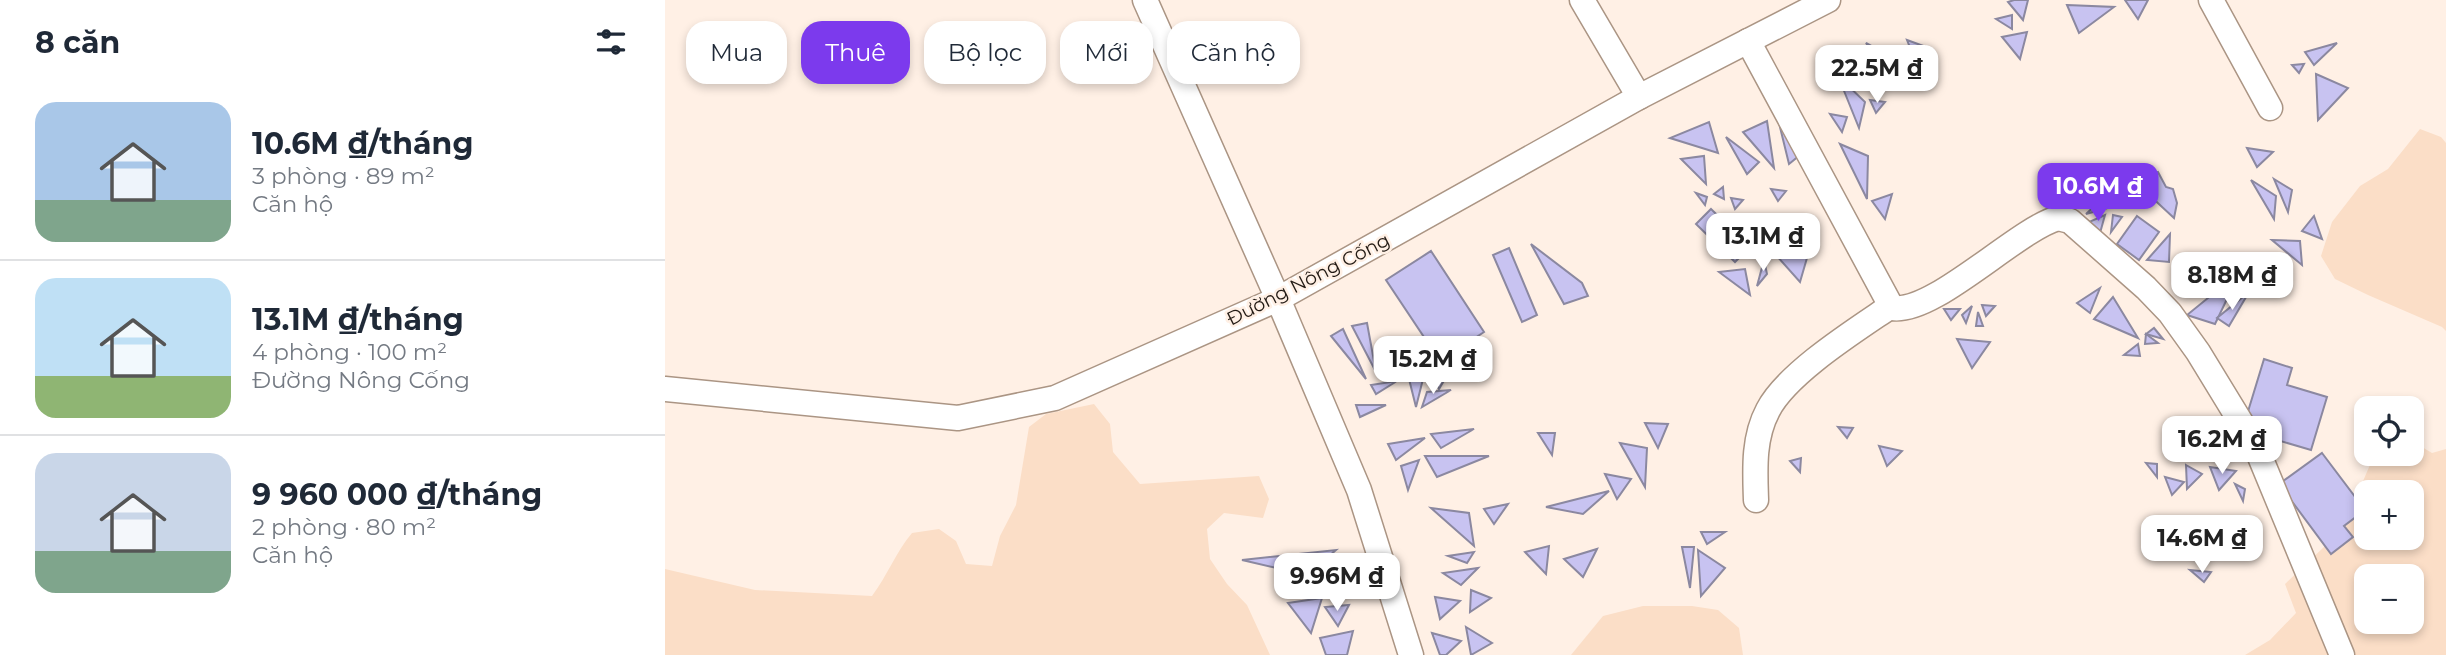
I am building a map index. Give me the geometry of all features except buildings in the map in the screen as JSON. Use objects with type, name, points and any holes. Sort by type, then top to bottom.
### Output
[{"type":"street","points":[[1145,0],[1278,299],[1359,490],[1411,655]]},
{"type":"street","points":[[1582,0],[1639,97]]},
{"type":"street","name":"Đường Nông Cống","points":[[665,389],[958,418],[1055,398],[1278,299],[1639,97],[1828,0]]},
{"type":"street","points":[[2210,0],[2270,108]]},
{"type":"street","points":[[1748,41],[1891,306],[1898,309],[1925,302],[2047,222],[2058,218],[2070,221],[2146,288],[2170,313],[2198,352],[2256,447],[2342,655]]},
{"type":"street","points":[[1756,500],[1758,436],[1768,410],[1777,397],[1812,363],[1891,306]]},
{"type":"shaded area","points":[[2420,129],[2441,137],[2446,143],[2446,331],[2335,279],[2321,256],[2332,222],[2360,186],[2388,169]]},
{"type":"shaded area","points":[[1094,404],[1110,424],[1113,452],[1140,484],[1259,476],[1269,499],[1263,518],[1224,513],[1207,529],[1210,559],[1227,584],[1247,605],[1270,655],[665,655],[665,569],[755,590],[872,596],[912,533],[939,529],[956,541],[966,564],[992,566],[1000,536],[1016,505],[1029,427],[1046,414]]},
{"type":"shaded area","points":[[2424,448],[2432,453],[2446,449],[2446,655],[2245,655],[2270,640],[2296,613],[2285,584],[2325,546],[2349,514],[2354,502],[2354,550],[2424,550],[2424,480],[2363,480],[2369,466],[2424,466]]},
{"type":"shaded area","points":[[1643,606],[1692,606],[1718,610],[1739,628],[1743,655],[1571,655],[1603,616]]}]
